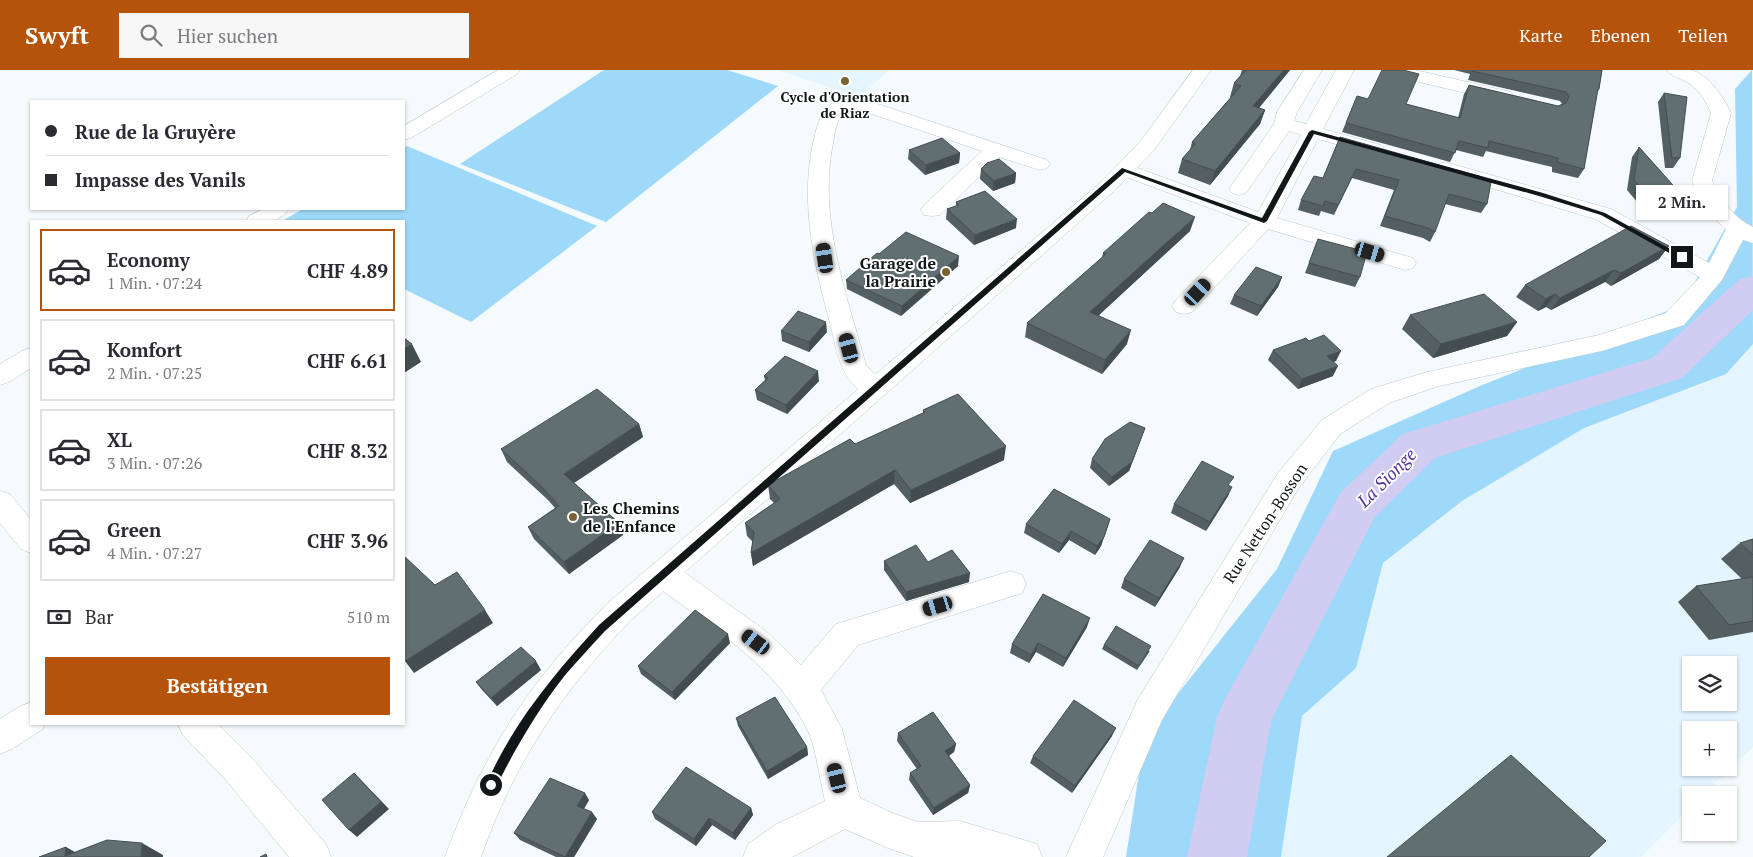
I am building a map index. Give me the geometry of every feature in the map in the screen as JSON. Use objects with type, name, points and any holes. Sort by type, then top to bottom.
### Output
[{"type":"street","points":[[405,133],[511,70]]},
{"type":"street","points":[[463,857],[477,816],[497,773],[526,722],[564,670],[602,628],[1124,170],[1148,146],[1202,70]]},
{"type":"street","points":[[1239,189],[1284,124],[1287,112],[1313,70]]},
{"type":"street","points":[[1184,306],[1264,221],[1345,70]]},
{"type":"street","points":[[1391,70],[1524,101]]},
{"type":"street","points":[[1676,70],[1695,79],[1713,96],[1721,113],[1702,181],[1713,205],[1746,232]]},
{"type":"street","points":[[876,388],[862,378],[854,366],[825,258],[820,217],[819,162],[823,141],[833,113],[844,106],[863,105],[1040,164]]},
{"type":"street","points":[[1284,124],[1388,153]]},
{"type":"street","points":[[932,210],[996,149]]},
{"type":"street","points":[[1427,163],[1603,214],[1714,275]]},
{"type":"street","points":[[1124,170],[1264,221],[1405,263]]},
{"type":"street","points":[[259,220],[276,210]]},
{"type":"street","name":"Rue Netton-Bosson","points":[[1084,857],[1150,710],[1288,481],[1331,427],[1380,396],[1436,378],[1602,343],[1675,319],[1714,275],[1746,232]]},
{"type":"street","points":[[0,376],[30,358]]},
{"type":"street","points":[[0,502],[30,540]]},
{"type":"street","points":[[663,574],[756,642],[802,688],[825,729],[845,810]]},
{"type":"street","points":[[802,688],[847,634],[1011,584]]},
{"type":"street","points":[[0,738],[30,719]]},
{"type":"street","points":[[196,725],[238,768],[313,857]]},
{"type":"street","points":[[761,857],[788,838],[845,810]]},
{"type":"street","points":[[845,810],[888,830],[918,840],[960,839],[1024,857]]},
{"type":"shaded area","points":[[604,70],[727,70],[778,86],[606,222],[460,164]]},
{"type":"shaded area","name":"Cycle d'Orientation de Riaz","points":[[777,70],[890,70],[859,97]]},
{"type":"shaded area","points":[[1752,70],[1753,344],[1726,374],[1584,428],[1462,501],[1383,563],[1356,668],[1302,716],[1281,857],[1126,857],[1145,735],[1277,569],[1333,451],[1480,386],[1682,305],[1737,207],[1735,89]]},
{"type":"shaded area","points":[[407,146],[597,226],[471,322],[405,289],[405,220],[284,220],[301,210],[405,210],[405,147]]},
{"type":"shaded area","points":[[1753,344],[1753,747],[1737,762],[1737,721],[1682,721],[1682,776],[1723,776],[1712,786],[1682,786],[1682,816],[1641,857],[1281,857],[1302,716],[1356,668],[1383,563],[1462,501],[1584,428],[1726,374]]},
{"type":"building","points":[[1246,70],[1284,70],[1253,106],[1265,110],[1215,171],[1182,159],[1195,144],[1192,142],[1241,86],[1234,83]]},
{"type":"building","points":[[1382,70],[1403,70],[1419,74],[1406,104],[1460,118],[1469,85],[1558,106],[1566,103],[1569,97],[1566,92],[1473,70],[1602,70],[1584,169],[1557,162],[1558,158],[1489,141],[1488,148],[1459,141],[1455,153],[1346,123],[1357,96],[1368,99]]},
{"type":"building","points":[[1664,93],[1687,97],[1680,158],[1672,158]]},
{"type":"building","points":[[1340,137],[1482,177],[1481,179],[1491,182],[1487,204],[1449,194],[1435,232],[1428,228],[1385,216],[1399,180],[1356,169],[1338,205],[1325,201],[1323,206],[1301,200],[1314,176],[1323,178]]},
{"type":"building","points":[[942,138],[960,153],[926,165],[909,150]]},
{"type":"building","points":[[1639,147],[1680,193],[1645,193],[1634,180]]},
{"type":"building","points":[[999,159],[1016,173],[994,181],[981,169],[987,163]]},
{"type":"building","points":[[985,191],[1017,219],[975,235],[947,209],[959,205],[956,202]]},
{"type":"building","points":[[1163,203],[1195,217],[1090,312],[1131,330],[1105,360],[1027,323],[1106,254],[1103,253],[1149,212],[1152,213]]},
{"type":"building","points":[[1631,226],[1669,246],[1621,273],[1614,270],[1560,298],[1555,294],[1546,299],[1525,285]]},
{"type":"building","points":[[906,232],[959,256],[902,306],[846,280],[877,253],[879,254]]},
{"type":"building","points":[[1318,239],[1367,252],[1360,277],[1309,263]]},
{"type":"building","points":[[1256,267],[1282,277],[1261,306],[1234,295]]},
{"type":"building","points":[[1484,294],[1517,322],[1441,344],[1410,315]]},
{"type":"building","points":[[798,311],[826,322],[809,342],[781,331]]},
{"type":"building","points":[[1324,335],[1341,351],[1327,356],[1338,366],[1302,379],[1273,350],[1306,338],[1309,341]]},
{"type":"building","points":[[405,339],[412,344],[405,348]]},
{"type":"building","points":[[785,356],[818,371],[786,405],[755,390],[768,378],[764,376]]},
{"type":"building","points":[[597,389],[639,424],[564,474],[619,523],[564,562],[528,527],[559,506],[543,488],[501,449]]},
{"type":"building","points":[[958,394],[1006,446],[911,490],[895,470],[751,553],[754,532],[745,523],[780,499],[768,485],[850,439],[855,444],[925,412],[923,410]]},
{"type":"building","points":[[1130,422],[1145,428],[1132,462],[1112,477],[1092,459],[1105,439]]},
{"type":"building","points":[[1202,461],[1234,477],[1228,485],[1232,487],[1210,522],[1174,504]]},
{"type":"building","points":[[1054,489],[1110,519],[1104,537],[1097,546],[1071,531],[1062,544],[1026,524]]},
{"type":"building","points":[[1753,539],[1753,555],[1740,543]]},
{"type":"building","points":[[1150,540],[1184,558],[1159,598],[1124,579]]},
{"type":"building","points":[[916,545],[928,562],[952,550],[970,573],[906,592],[884,561]]},
{"type":"building","points":[[405,557],[435,585],[457,572],[485,610],[405,661]]},
{"type":"building","points":[[1753,577],[1753,621],[1729,625],[1696,586]]},
{"type":"building","points":[[1043,594],[1090,618],[1066,658],[1038,643],[1031,655],[1012,644]]},
{"type":"building","points":[[695,610],[728,634],[672,692],[638,666]]},
{"type":"building","points":[[1116,626],[1151,646],[1139,666],[1104,645]]},
{"type":"building","points":[[521,647],[536,661],[491,698],[476,682]]},
{"type":"building","points":[[775,697],[807,747],[767,771],[736,718]]},
{"type":"building","points":[[1074,700],[1116,728],[1075,786],[1033,756]]},
{"type":"building","points":[[933,712],[956,744],[945,751],[970,785],[934,808],[910,773],[921,766],[898,733]]},
{"type":"building","points":[[1511,755],[1606,841],[1589,857],[1387,857]]},
{"type":"building","points":[[686,767],[751,808],[733,833],[709,818],[694,839],[652,812]]},
{"type":"building","points":[[354,773],[381,802],[349,830],[322,800]]},
{"type":"building","points":[[550,778],[585,793],[577,806],[592,812],[565,857],[514,833]]},
{"type":"building","points":[[107,840],[142,843],[141,857],[39,857],[66,847],[65,856]]},
{"type":"waterway","name":"La Sionge","points":[[1217,857],[1244,717],[1357,505],[1419,446],[1667,368],[1753,288]]},
{"type":"place","name":"Cycle d'Orientation de Riaz","points":[[845,81]]},
{"type":"place","name":"Garage de la Prairie","points":[[946,272]]},
{"type":"place","name":"Les Chemins de l'Enfance","points":[[573,517]]},
{"type":"route","points":[[491,785],[508,751],[545,694],[581,650],[602,628],[1124,170],[1264,221],[1312,132],[1603,214],[1682,257]]}]
